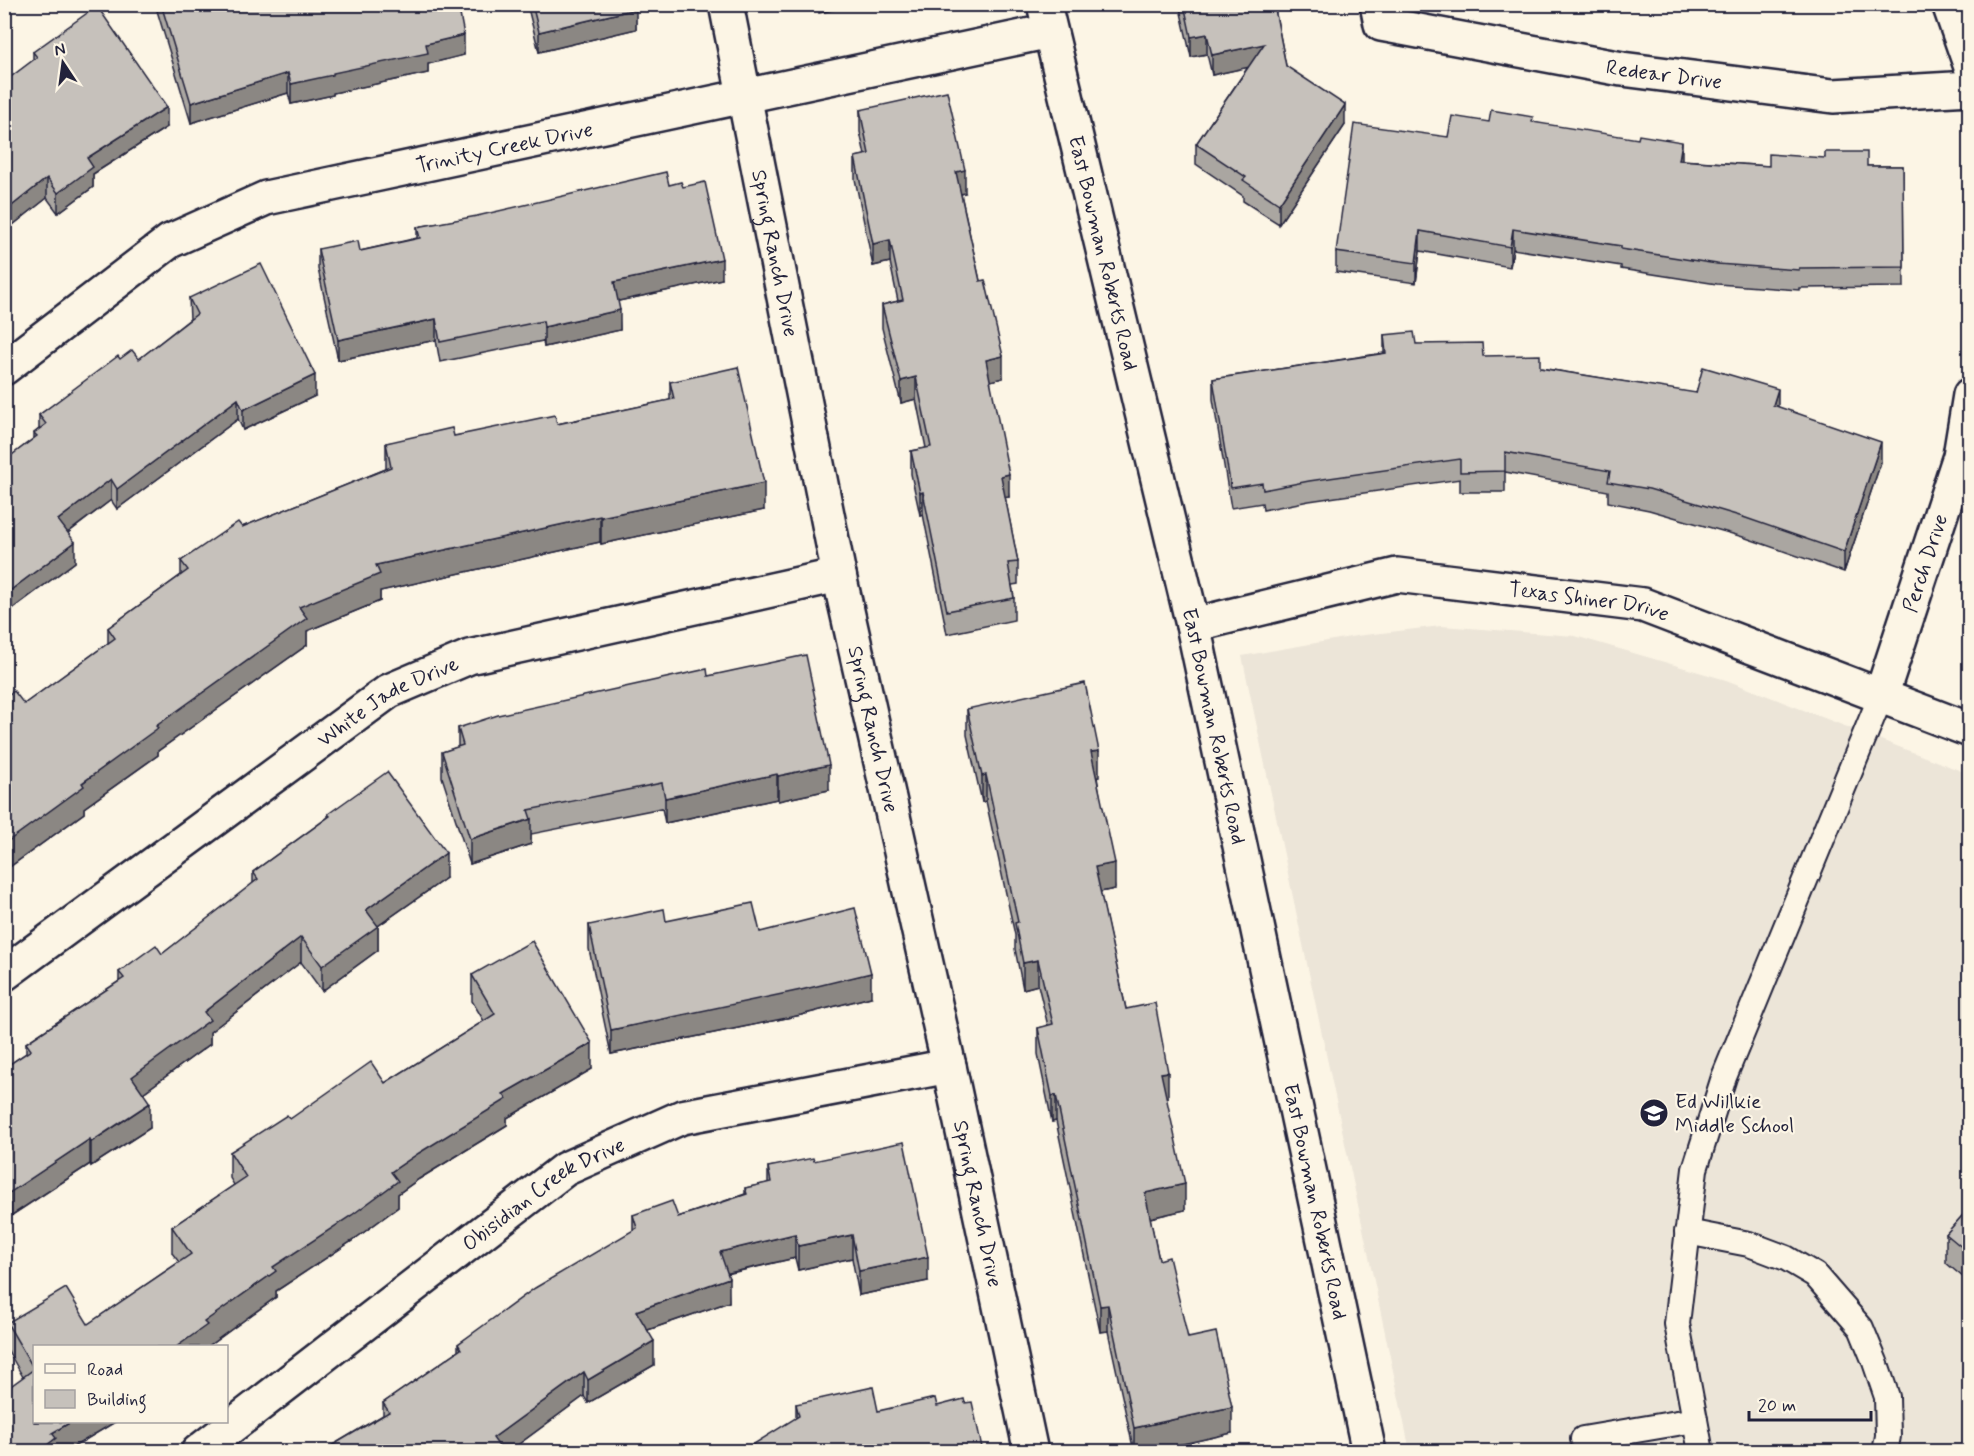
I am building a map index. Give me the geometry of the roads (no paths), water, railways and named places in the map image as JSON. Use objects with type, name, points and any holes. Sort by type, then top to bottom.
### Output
[{"type":"street","name":"Spring Ranch Drive","points":[[726,4],[839,575],[949,1066],[1031,1452]]},
{"type":"street","name":"Redear Drive","points":[[1377,4],[1381,24],[1622,69],[1833,96],[1970,88]]},
{"type":"street","points":[[1949,4],[1970,64]]},
{"type":"street","name":"Trinity Creek Drive","points":[[4,368],[170,241],[266,198],[745,96],[1047,18]]},
{"type":"street","name":"East Bowman Roberts Road","points":[[1047,18],[1193,625],[1369,1452]]},
{"type":"street","name":"Perch Drive","points":[[1881,696],[1960,456],[1970,395]]},
{"type":"street","name":"White Jade Drive","points":[[4,974],[389,691],[469,657],[839,575]]},
{"type":"street","name":"Texas Shiner Drive","points":[[1193,625],[1397,575],[1643,605],[1970,730]]},
{"type":"street","name":"Obisidian Creek Drive","points":[[198,1452],[565,1169],[682,1117],[949,1066]]},
{"type":"lane","points":[[1701,1452],[1677,1324],[1695,1169],[1724,1077],[1881,696]]},
{"type":"lane","points":[[1687,1232],[1749,1244],[1786,1258],[1815,1275],[1861,1328],[1875,1362],[1887,1397],[1888,1436],[1885,1452]]},
{"type":"lane","points":[[1582,1439],[1695,1420]]},
{"type":"place","name":"Ed Willkie Middle School","points":[[1654,1113]]}]
